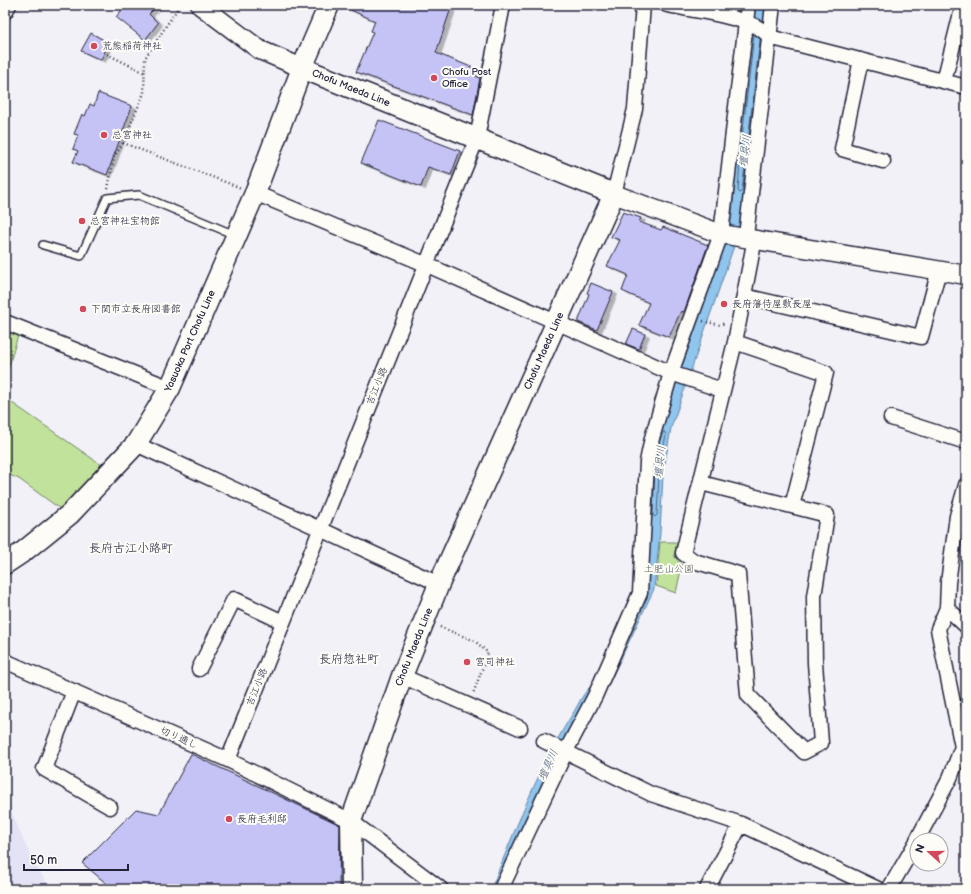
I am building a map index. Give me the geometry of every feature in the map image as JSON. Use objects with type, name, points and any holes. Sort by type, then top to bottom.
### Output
[{"type":"main road","name":"Chofu Maeda Line","points":[[329,5],[302,68],[614,194],[439,584],[402,676],[351,821],[352,889]]},
{"type":"main road","name":"Yasuoka Port Chofu Line","points":[[5,564],[23,552],[70,514],[136,444],[170,388],[255,193],[302,68]]},
{"type":"street","points":[[5,12],[9,5]]},
{"type":"street","points":[[200,5],[260,50],[302,68]]},
{"type":"street","name":"吉江小路","points":[[228,760],[425,264],[477,138],[504,5]]},
{"type":"street","points":[[643,5],[635,110],[614,194],[737,235],[966,275]]},
{"type":"street","points":[[667,5],[748,22],[767,35],[966,87]]},
{"type":"street","points":[[701,482],[827,516],[814,596],[815,663],[821,743],[804,752],[748,695],[738,574],[694,561],[683,553],[735,342],[744,296],[737,235],[748,5]]},
{"type":"street","points":[[502,889],[556,746],[595,696],[640,593],[648,462],[652,438],[737,235],[767,35],[774,5]]},
{"type":"street","points":[[944,82],[963,5]]},
{"type":"street","points":[[861,60],[842,150],[883,160]]},
{"type":"street","points":[[255,193],[557,321],[678,376],[722,390]]},
{"type":"street","points":[[744,296],[921,337],[939,270]]},
{"type":"street","points":[[5,322],[170,388]]},
{"type":"street","points":[[735,342],[826,373],[792,506]]},
{"type":"street","points":[[891,418],[966,442]]},
{"type":"street","points":[[136,444],[439,584]]},
{"type":"street","points":[[921,832],[950,778],[962,747],[938,629],[947,608],[948,583],[957,516],[966,485]]},
{"type":"street","points":[[199,669],[234,599],[283,622]]},
{"type":"street","points":[[947,608],[966,626]]},
{"type":"street","name":"切り通し","points":[[5,661],[228,760],[351,821],[441,889]]},
{"type":"street","points":[[402,676],[469,704],[520,728]]},
{"type":"street","points":[[74,692],[44,769],[110,806]]},
{"type":"street","points":[[556,746],[650,794],[741,824],[878,889]]},
{"type":"street","points":[[707,889],[741,824]]},
{"type":"street","points":[[889,889],[909,854]]},
{"type":"lane","points":[[43,245],[81,256],[107,198],[139,194],[237,236]]},
{"type":"path","points":[[107,198],[114,156],[123,143],[144,93],[145,58],[180,5]]},
{"type":"path","points":[[107,54],[144,73]]},
{"type":"path","points":[[123,143],[255,193]]},
{"type":"path","points":[[5,229],[5,235]]},
{"type":"path","points":[[425,620],[475,641],[488,653],[469,704]]},
{"type":"shaded area","points":[[5,796],[32,860],[51,889],[5,889]]},
{"type":"green space","points":[[5,322],[20,329],[5,379]]},
{"type":"green space","points":[[5,398],[103,466],[63,511],[19,479],[5,473]]},
{"type":"green space","name":"土肥山公園","points":[[660,542],[677,542],[674,556],[682,565],[676,593],[656,586]]},
{"type":"water","name":"壇具川","points":[[754,5],[769,5],[743,220],[671,428],[663,475],[660,533],[654,589],[605,692],[592,695],[565,738],[547,772],[498,889],[491,889],[519,820],[550,753],[584,694],[593,684],[597,682],[640,607],[652,461],[669,399],[732,218],[737,146]]},
{"type":"building","points":[[126,5],[158,5],[149,14],[158,23],[145,40],[116,17]]},
{"type":"building","points":[[340,5],[452,5],[436,53],[476,69],[474,75],[480,78],[473,115],[356,72],[373,32],[371,31],[375,21]]},
{"type":"building","points":[[91,33],[109,43],[101,60],[81,51]]},
{"type":"building","points":[[98,93],[132,106],[107,175],[73,162],[78,151],[73,149],[78,135],[74,134],[82,114],[85,116],[90,104],[94,106]]},
{"type":"building","points":[[379,120],[460,151],[451,175],[428,167],[421,187],[361,163]]},
{"type":"building","points":[[623,212],[641,218],[639,222],[661,230],[663,227],[708,245],[684,312],[681,311],[669,337],[639,325],[649,303],[622,291],[628,275],[607,266],[620,240],[611,237]]},
{"type":"building","points":[[591,283],[613,292],[597,330],[578,322],[589,294],[587,293]]},
{"type":"building","points":[[633,329],[645,334],[639,349],[626,344]]},
{"type":"building","name":"長府毛利邸","points":[[191,754],[340,825],[339,889],[113,889],[82,863],[136,809],[159,814]]},
{"type":"place","name":"荒熊稲荷神社","points":[[94,46]]},
{"type":"place","name":"Chofu Post Office","points":[[434,78]]},
{"type":"place","name":"忌宮神社","points":[[104,135]]},
{"type":"place","name":"忌宮神社宝物館","points":[[82,221]]},
{"type":"place","name":"長府藩侍屋敷長屋","points":[[724,304]]},
{"type":"place","name":"下関市立長府図書館","points":[[83,309]]},
{"type":"place","name":"宮司神社","points":[[467,662]]},
{"type":"place","name":"長府毛利邸","points":[[229,819]]},
{"type":"district","name":"長府古江小路町","points":[[131,548]]},
{"type":"district","name":"長府惣社町","points":[[349,659]]}]
